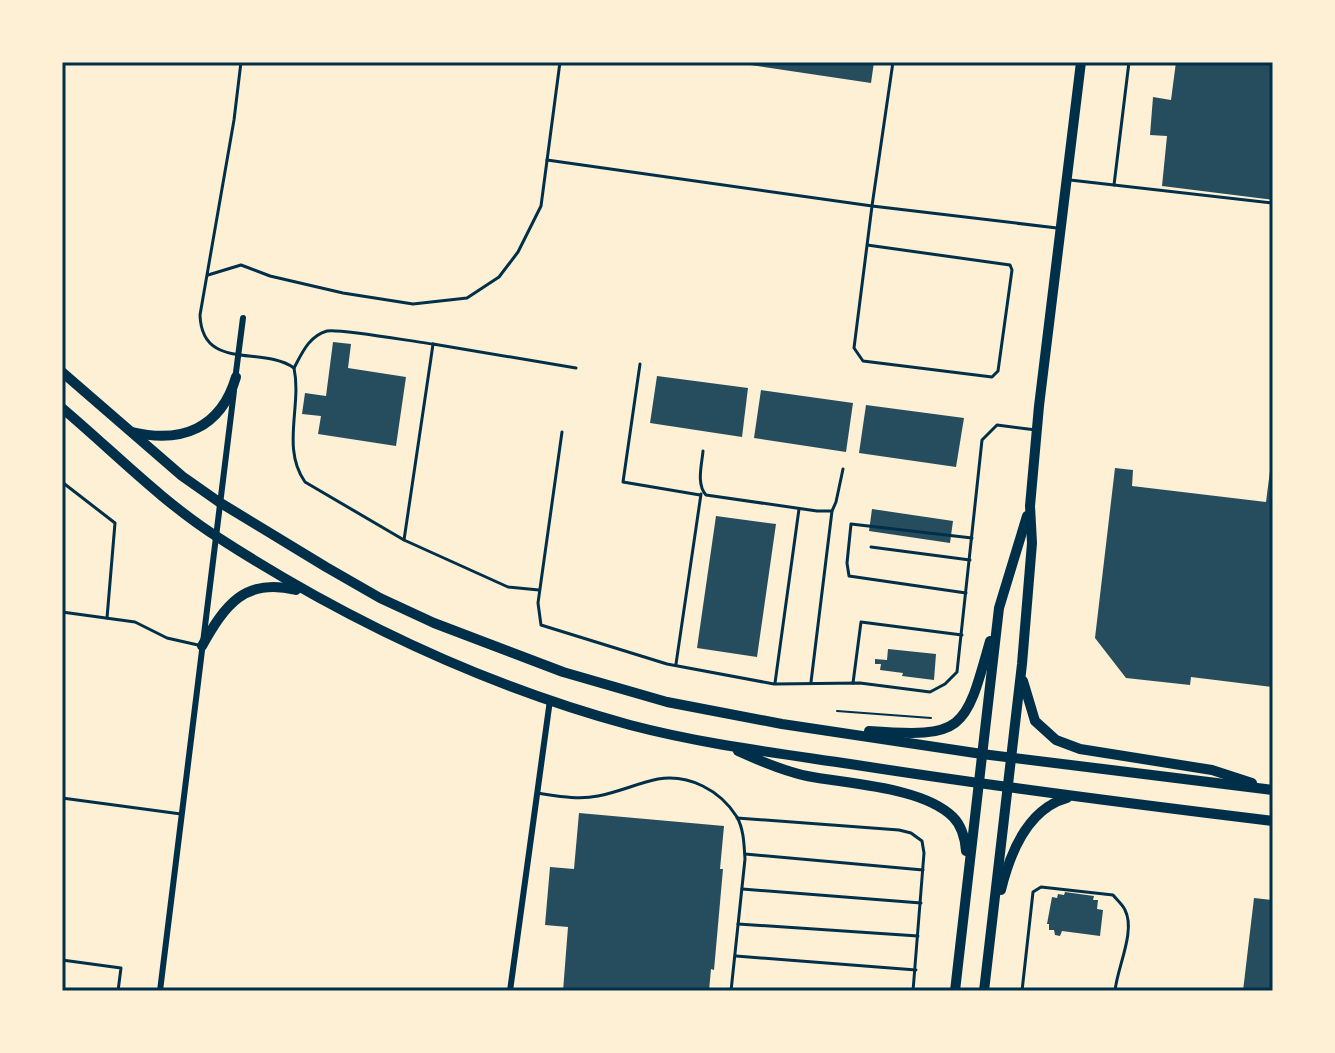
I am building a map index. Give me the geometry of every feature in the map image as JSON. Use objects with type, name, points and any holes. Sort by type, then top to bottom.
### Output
[{"type":"main road","points":[[984,991],[1022,664],[1037,430],[1081,62]]},
{"type":"main road","points":[[62,372],[182,476],[219,502],[380,598],[488,645],[617,690],[702,710],[782,724],[982,754],[1273,790]]},
{"type":"main road","points":[[128,431],[160,437],[198,428],[222,409],[236,377]]},
{"type":"main road","points":[[62,408],[215,536],[308,593],[433,655],[550,700],[630,724],[725,745],[978,784],[1273,821]]},
{"type":"main road","points":[[782,724],[910,734],[934,733],[952,727],[971,703],[1030,506]]},
{"type":"main road","points":[[202,646],[220,615],[242,594],[268,586],[308,593]]},
{"type":"main road","points":[[955,991],[999,608]]},
{"type":"main road","points":[[1022,664],[1031,712],[1041,727],[1056,740],[1080,749],[1212,770],[1273,790]]},
{"type":"main road","points":[[725,745],[804,775],[892,791],[936,806],[953,817],[960,826],[968,867]]},
{"type":"main road","points":[[989,947],[1003,880],[1021,837],[1041,811],[1055,802],[1072,797]]},
{"type":"street","points":[[160,991],[243,318]]},
{"type":"street","points":[[510,991],[550,700]]},
{"type":"lane","points":[[241,62],[200,328],[206,342],[238,355],[276,359],[294,368]]},
{"type":"lane","points":[[207,276],[241,265],[270,276],[343,293],[413,304],[467,298],[499,277],[518,252],[541,206],[560,62]]},
{"type":"lane","points":[[867,245],[1010,265],[1012,270],[998,371],[992,377],[863,361],[854,348],[867,245],[872,206],[893,62]]},
{"type":"lane","points":[[1114,185],[1129,62]]},
{"type":"lane","points":[[547,160],[872,206],[1061,228]]},
{"type":"lane","points":[[1066,180],[1273,203]]},
{"type":"lane","points":[[539,590],[508,587],[404,540],[305,482],[297,470],[292,433],[297,380],[294,368],[304,348],[313,338],[328,330],[576,368]]},
{"type":"lane","points":[[404,540],[433,344]]},
{"type":"lane","points":[[640,364],[623,482],[799,509],[832,511]]},
{"type":"lane","points":[[562,432],[539,590],[541,625],[676,666],[774,684],[853,683],[930,692],[945,684],[957,672],[982,440],[997,425],[1037,430]]},
{"type":"lane","points":[[676,666],[701,492],[703,451]]},
{"type":"lane","points":[[811,683],[832,511],[843,469]]},
{"type":"lane","points":[[62,482],[115,523],[107,618]]},
{"type":"lane","points":[[774,684],[799,509]]},
{"type":"lane","points":[[966,593],[849,576],[847,563],[851,524],[972,538]]},
{"type":"lane","points":[[871,547],[970,560]]},
{"type":"lane","points":[[62,612],[135,622],[167,638],[202,646]]},
{"type":"lane","points":[[853,683],[861,622],[962,635]]},
{"type":"lane","points":[[537,793],[575,799],[598,796],[659,779],[683,778],[704,786],[723,800],[737,818],[744,837],[745,854],[731,991]]},
{"type":"lane","points":[[62,798],[181,814]]},
{"type":"lane","points":[[737,818],[899,830],[911,833],[922,841],[923,870],[913,991]]},
{"type":"lane","points":[[745,854],[923,870]]},
{"type":"lane","points":[[1022,991],[1033,892],[1041,887],[1113,895],[1126,910],[1128,943],[1117,971],[1115,991]]},
{"type":"lane","points":[[742,889],[921,903]]},
{"type":"lane","points":[[738,924],[918,936]]},
{"type":"lane","points":[[735,956],[916,970]]},
{"type":"lane","points":[[62,960],[121,968],[118,991]]},
{"type":"path","points":[[837,711],[934,719]]},
{"type":"building","points":[[730,62],[874,62],[871,83]]},
{"type":"building","points":[[1176,62],[1273,62],[1273,200],[1162,186],[1167,136],[1150,135],[1153,97],[1171,100]]},
{"type":"building","points":[[333,342],[351,344],[348,368],[406,377],[396,446],[318,434],[321,416],[302,414],[305,393],[326,396]]},
{"type":"building","points":[[657,376],[748,388],[742,437],[650,423]]},
{"type":"building","points":[[761,390],[853,403],[846,452],[754,438]]},
{"type":"building","points":[[866,405],[964,418],[956,467],[859,453]]},
{"type":"building","points":[[1115,468],[1133,470],[1132,486],[1266,502],[1270,471],[1273,471],[1273,687],[1191,677],[1190,685],[1126,678],[1095,638]]},
{"type":"building","points":[[872,509],[953,521],[950,543],[869,531]]},
{"type":"building","points":[[716,516],[776,524],[757,657],[697,648]]},
{"type":"building","points":[[888,649],[936,654],[934,680],[880,670],[881,664],[875,664],[875,659],[887,660]]},
{"type":"building","points":[[579,813],[724,826],[714,970],[711,969],[709,991],[563,991],[568,927],[545,925],[550,867],[574,869]]},
{"type":"building","points":[[1065,892],[1094,896],[1093,900],[1098,900],[1097,909],[1103,910],[1100,936],[1062,931],[1060,936],[1049,930],[1047,924],[1052,897],[1057,898],[1058,894],[1064,895]]},
{"type":"building","points":[[1254,898],[1273,900],[1273,991],[1243,991]]}]
